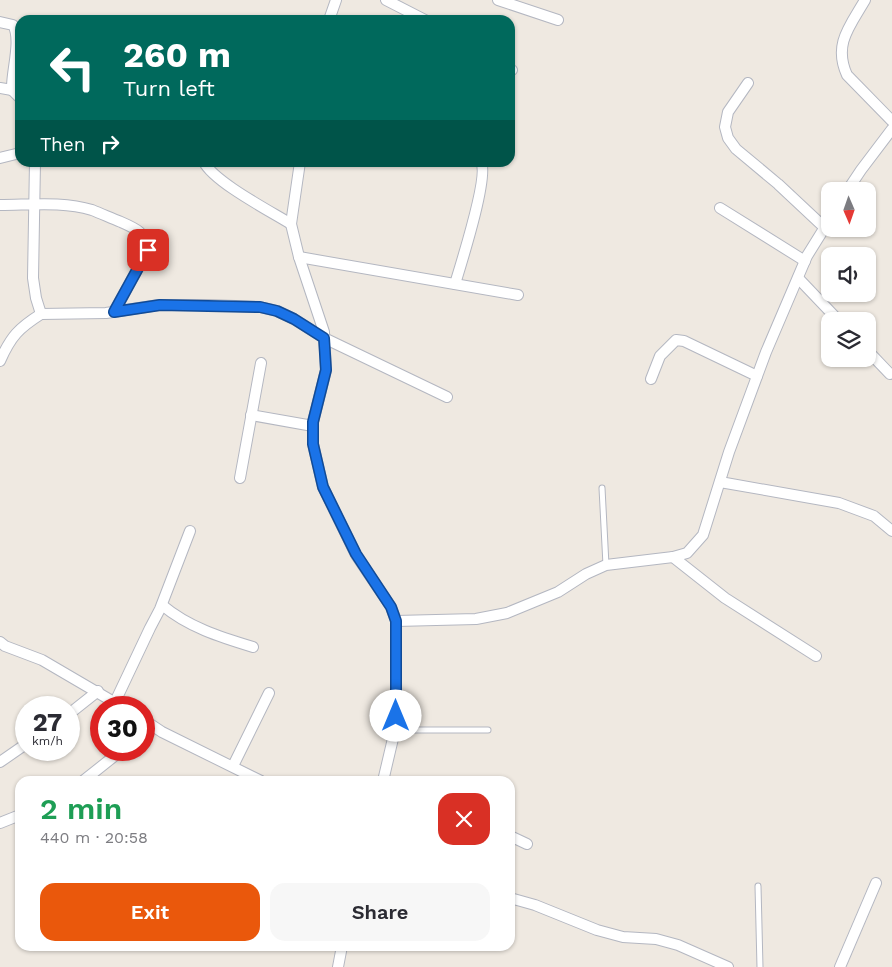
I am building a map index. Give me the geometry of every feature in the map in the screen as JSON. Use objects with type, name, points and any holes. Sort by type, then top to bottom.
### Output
[{"type":"street","points":[[332,15],[336,0]]},
{"type":"street","points":[[386,0],[414,15]]},
{"type":"street","points":[[498,0],[515,3],[558,20]]},
{"type":"street","points":[[865,0],[844,37],[840,53],[847,75],[892,121]]},
{"type":"street","points":[[0,22],[14,25],[15,28]]},
{"type":"street","points":[[12,90],[11,77],[15,51]]},
{"type":"street","points":[[748,83],[728,112],[725,127],[728,138],[736,149],[821,218]]},
{"type":"street","points":[[0,88],[12,90],[15,93]]},
{"type":"street","points":[[854,182],[892,129]]},
{"type":"street","points":[[0,158],[15,154]]},
{"type":"street","points":[[35,167],[33,278],[41,314]]},
{"type":"street","points":[[206,167],[220,180],[291,224]]},
{"type":"street","points":[[299,167],[291,224],[299,257],[324,332],[326,370],[318,397],[313,426],[313,444],[323,487],[356,554],[391,607],[396,621],[396,716],[387,776]]},
{"type":"street","points":[[455,284],[478,198],[483,167]]},
{"type":"street","points":[[0,205],[60,205],[91,210],[135,229],[144,236],[148,250],[114,312]]},
{"type":"street","points":[[720,208],[805,261]]},
{"type":"street","points":[[396,621],[476,619],[507,613],[558,592],[586,574],[606,565],[673,557],[687,553],[703,535],[757,376],[805,261],[821,233]]},
{"type":"street","points":[[299,257],[518,294]]},
{"type":"street","points":[[798,278],[830,312]]},
{"type":"street","points":[[0,361],[13,335],[41,314],[114,312],[160,305],[260,307],[277,311],[294,319],[324,338],[447,397]]},
{"type":"street","points":[[651,379],[660,356],[676,340],[684,341],[757,376]]},
{"type":"street","points":[[876,359],[890,374]]},
{"type":"street","points":[[240,478],[261,363]]},
{"type":"street","points":[[251,415],[313,426]]},
{"type":"street","points":[[720,482],[839,503],[874,516],[892,531]]},
{"type":"street","points":[[124,696],[162,605],[190,531]]},
{"type":"street","points":[[673,557],[725,598],[816,656]]},
{"type":"street","points":[[162,605],[189,624],[252,647]]},
{"type":"street","points":[[2,646],[42,660],[105,696]]},
{"type":"street","points":[[80,706],[98,692]]},
{"type":"street","points":[[233,766],[269,693]]},
{"type":"street","points":[[155,729],[252,776]]},
{"type":"street","points":[[0,762],[15,752]]},
{"type":"street","points":[[89,776],[108,761]]},
{"type":"street","points":[[0,822],[15,817]]},
{"type":"street","points":[[515,838],[527,844]]},
{"type":"street","points":[[840,967],[876,883]]},
{"type":"street","points":[[515,899],[535,905],[597,930],[623,937],[656,939],[678,945],[728,967]]},
{"type":"street","points":[[338,967],[341,951]]},
{"type":"lane","points":[[602,488],[606,565]]},
{"type":"lane","points":[[395,730],[488,730]]},
{"type":"lane","points":[[758,886],[760,967]]},
{"type":"route","points":[[148,250],[114,312],[160,305],[260,307],[277,311],[294,319],[324,338],[326,370],[313,422],[313,444],[323,487],[356,554],[391,607],[396,621],[396,716]]}]
